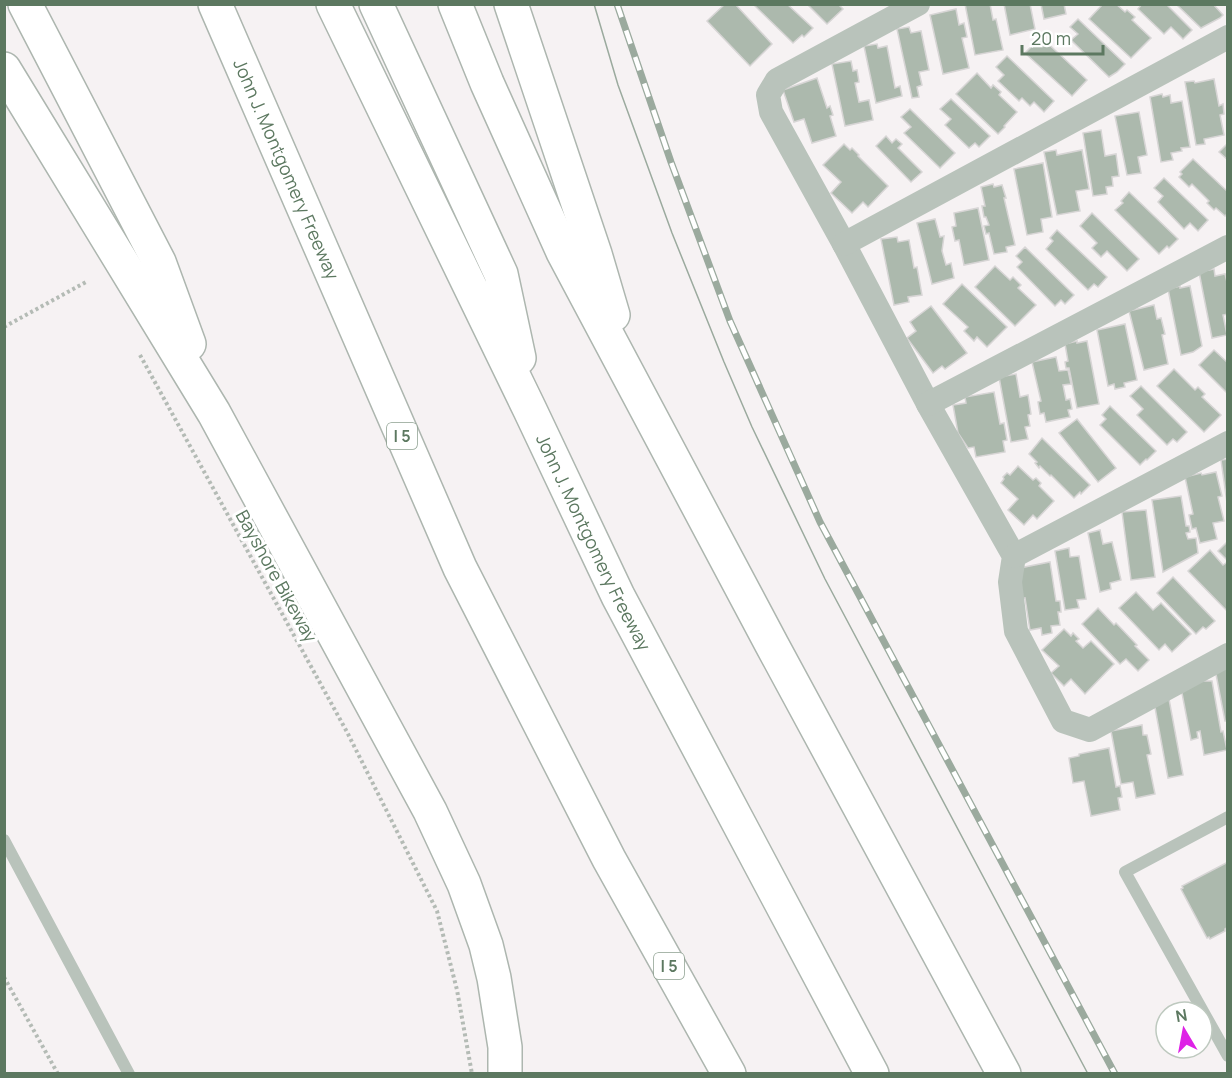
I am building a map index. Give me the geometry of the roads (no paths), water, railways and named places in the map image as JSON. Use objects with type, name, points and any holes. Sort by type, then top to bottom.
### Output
[{"type":"highway","points":[[25,4],[159,262],[214,413]]},
{"type":"highway","name":"John J. Montgomery Freeway","points":[[215,4],[460,568],[609,859],[729,1074]]},
{"type":"highway","name":"John J. Montgomery Freeway","points":[[333,4],[618,596],[872,1074]]},
{"type":"highway","points":[[376,4],[501,274],[530,410]]},
{"type":"highway","points":[[455,4],[487,83],[563,252],[777,655],[1004,1074]]},
{"type":"highway","points":[[511,4],[595,254],[633,383]]},
{"type":"highway","points":[[4,69],[214,413],[430,811],[464,884],[486,945],[494,978],[505,1047],[505,1074]]},
{"type":"street","points":[[918,4],[777,80],[768,95],[771,112],[928,404],[1014,556],[1010,582],[1016,631],[1063,721],[1090,730],[1227,655]]},
{"type":"street","points":[[844,244],[1227,37]]},
{"type":"street","points":[[928,404],[1227,247]]},
{"type":"street","points":[[1014,556],[1227,443]]},
{"type":"lane","points":[[1227,817],[1125,872],[1227,1056]]},
{"type":"lane","points":[[4,840],[129,1074]]},
{"type":"tram line","points":[[594,4],[618,85],[672,233],[752,427],[825,579],[1088,1074]]},
{"type":"railway","points":[[617,4],[671,162],[730,321],[820,522],[1115,1074]]}]
